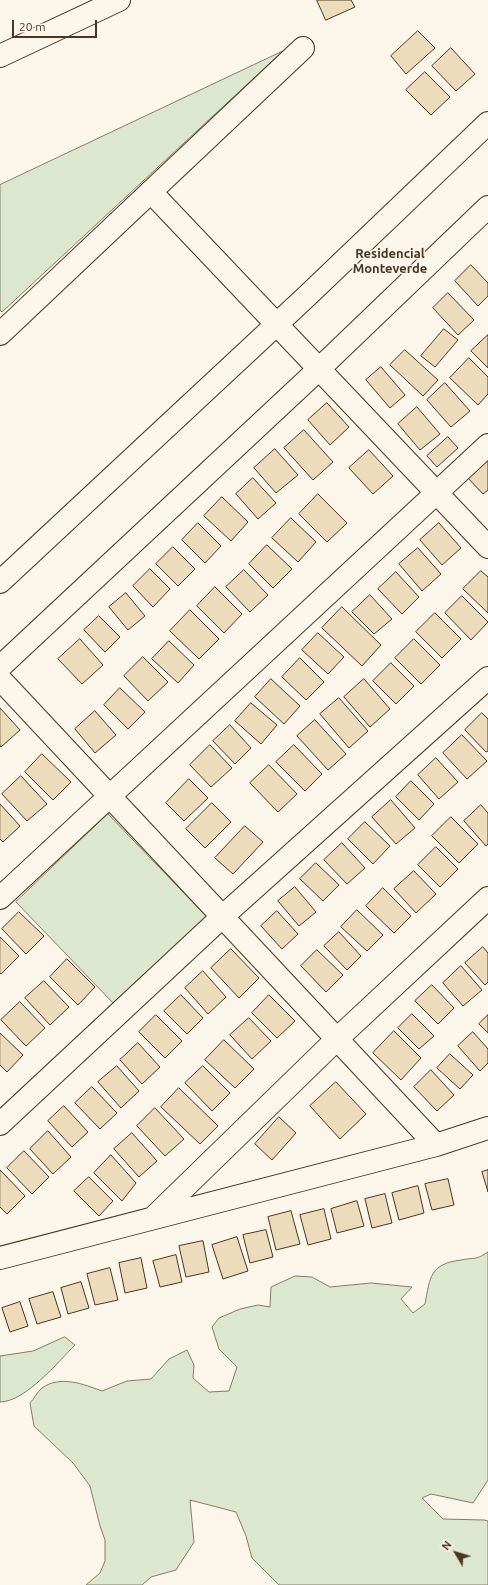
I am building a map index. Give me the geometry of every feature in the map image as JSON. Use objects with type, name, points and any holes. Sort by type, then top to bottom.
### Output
[{"type":"street","points":[[0,56],[119,0]]},
{"type":"street","points":[[0,334],[303,48]]},
{"type":"street","points":[[0,582],[276,325],[488,123]]},
{"type":"street","points":[[151,192],[488,547]]},
{"type":"street","points":[[0,667],[319,369],[488,207]]},
{"type":"street","points":[[0,898],[488,444]]},
{"type":"street","points":[[0,1124],[222,917],[488,678]]},
{"type":"street","points":[[0,679],[436,1144]]},
{"type":"street","points":[[153,1218],[338,1038],[488,898]]},
{"type":"street","points":[[0,1258],[436,1144],[486,1127]]},
{"type":"green space","points":[[283,51],[2,312],[0,310],[0,185]]},
{"type":"green space","points":[[108,814],[207,917],[115,1005],[16,902]]},
{"type":"green space","points":[[488,1252],[488,1480],[473,1503],[431,1494],[422,1498],[443,1519],[488,1521],[488,1585],[279,1585],[252,1558],[246,1536],[236,1512],[190,1500],[194,1542],[176,1570],[151,1577],[142,1585],[86,1585],[100,1573],[105,1561],[105,1540],[90,1486],[73,1463],[34,1426],[30,1403],[42,1388],[49,1384],[64,1381],[102,1391],[127,1381],[151,1379],[169,1359],[187,1350],[194,1365],[193,1378],[209,1392],[229,1391],[237,1367],[219,1349],[212,1327],[219,1318],[240,1309],[258,1305],[270,1307],[271,1287],[295,1276],[312,1277],[330,1287],[371,1283],[412,1287],[401,1299],[413,1313],[425,1304],[430,1279],[437,1269],[451,1262],[477,1258]]},
{"type":"green space","points":[[65,1337],[75,1345],[50,1371],[20,1395],[10,1400],[0,1402],[0,1356],[33,1351]]},
{"type":"building","points":[[317,0],[351,0],[355,7],[326,20]]},
{"type":"building","points":[[418,31],[435,48],[406,74],[391,56]]},
{"type":"building","points":[[451,48],[475,74],[456,91],[432,66]]},
{"type":"building","points":[[425,72],[450,97],[431,115],[406,90]]},
{"type":"building","points":[[471,265],[488,283],[488,296],[478,306],[455,281]]},
{"type":"building","points":[[448,293],[474,320],[458,335],[433,308]]},
{"type":"building","points":[[444,329],[458,340],[435,367],[421,356]]},
{"type":"building","points":[[488,335],[488,368],[471,351]]},
{"type":"building","points":[[405,350],[438,380],[423,396],[390,365]]},
{"type":"building","points":[[469,358],[488,377],[488,394],[478,405],[450,378]]},
{"type":"building","points":[[381,367],[405,395],[390,408],[366,380]]},
{"type":"building","points":[[445,383],[470,411],[451,427],[427,400]]},
{"type":"building","points":[[327,403],[349,427],[330,445],[308,420]]},
{"type":"building","points":[[417,407],[440,434],[420,450],[398,424]]},
{"type":"building","points":[[304,430],[333,462],[313,480],[284,448]]},
{"type":"building","points":[[448,437],[458,448],[437,467],[427,456]]},
{"type":"building","points":[[275,449],[298,475],[276,493],[254,468]]},
{"type":"building","points":[[369,450],[393,476],[373,494],[349,468]]},
{"type":"building","points":[[488,455],[488,490],[483,494],[466,476]]},
{"type":"building","points":[[253,478],[276,503],[258,519],[236,494]]},
{"type":"building","points":[[318,494],[347,523],[327,542],[299,514]]},
{"type":"building","points":[[222,497],[248,522],[231,541],[204,516]]},
{"type":"building","points":[[291,518],[316,542],[298,562],[272,538]]},
{"type":"building","points":[[198,523],[221,546],[205,563],[182,540]]},
{"type":"building","points":[[439,523],[461,548],[442,565],[420,540]]},
{"type":"building","points":[[267,545],[292,569],[273,588],[249,564]]},
{"type":"building","points":[[173,547],[195,569],[178,586],[156,564]]},
{"type":"building","points":[[418,548],[441,574],[422,591],[399,564]]},
{"type":"building","points":[[150,569],[170,589],[153,607],[133,586]]},
{"type":"building","points":[[244,570],[268,595],[250,612],[226,587]]},
{"type":"building","points":[[481,571],[488,577],[488,613],[463,589]]},
{"type":"building","points":[[396,572],[419,597],[402,614],[378,589]]},
{"type":"building","points":[[215,587],[242,614],[224,633],[197,606]]},
{"type":"building","points":[[126,593],[145,616],[128,630],[109,607]]},
{"type":"building","points":[[370,595],[392,619],[374,634],[352,612]]},
{"type":"building","points":[[462,596],[488,622],[471,640],[445,613]]},
{"type":"building","points":[[342,607],[381,645],[362,666],[322,628]]},
{"type":"building","points":[[190,610],[219,639],[199,659],[170,631]]},
{"type":"building","points":[[435,613],[461,639],[442,658],[416,632]]},
{"type":"building","points":[[99,616],[120,637],[105,652],[84,630]]},
{"type":"building","points":[[318,633],[344,657],[328,674],[302,650]]},
{"type":"building","points":[[80,639],[103,665],[82,684],[58,659]]},
{"type":"building","points":[[414,639],[440,665],[421,684],[395,658]]},
{"type":"building","points":[[169,641],[194,665],[178,683],[152,659]]},
{"type":"building","points":[[143,657],[168,682],[148,701],[124,676]]},
{"type":"building","points":[[300,658],[324,682],[306,700],[282,677]]},
{"type":"building","points":[[391,663],[414,686],[396,704],[373,681]]},
{"type":"building","points":[[271,679],[300,706],[284,724],[255,697]]},
{"type":"building","points":[[364,679],[390,709],[370,727],[344,697]]},
{"type":"building","points":[[120,688],[145,712],[128,729],[104,705]]},
{"type":"building","points":[[339,698],[368,731],[349,748],[320,714]]},
{"type":"building","points":[[251,703],[277,725],[261,744],[235,721]]},
{"type":"building","points":[[0,708],[20,730],[1,747],[0,745]]},
{"type":"building","points":[[95,711],[116,735],[95,753],[75,729]]},
{"type":"building","points":[[482,713],[488,719],[488,751],[486,752],[465,730]]},
{"type":"building","points":[[315,720],[346,754],[328,770],[297,736]]},
{"type":"building","points":[[230,725],[251,748],[235,764],[213,741]]},
{"type":"building","points":[[462,735],[487,761],[467,779],[443,753]]},
{"type":"building","points":[[210,745],[232,768],[211,787],[190,765]]},
{"type":"building","points":[[294,745],[322,774],[305,791],[276,762]]},
{"type":"building","points":[[42,754],[71,782],[53,800],[25,772]]},
{"type":"building","points":[[436,758],[458,782],[439,799],[418,775]]},
{"type":"building","points":[[269,765],[297,794],[278,812],[250,783]]},
{"type":"building","points":[[21,776],[47,804],[27,821],[2,794]]},
{"type":"building","points":[[189,779],[208,798],[184,821],[166,803]]},
{"type":"building","points":[[411,781],[434,804],[419,820],[396,797]]},
{"type":"building","points":[[391,800],[415,828],[396,844],[372,817]]},
{"type":"building","points":[[212,803],[231,822],[205,848],[186,829]]},
{"type":"building","points":[[0,804],[20,826],[3,842],[0,839]]},
{"type":"building","points":[[481,805],[488,813],[488,844],[486,846],[464,821]]},
{"type":"building","points":[[451,817],[478,844],[459,863],[432,836]]},
{"type":"building","points":[[365,822],[390,846],[373,864],[348,839]]},
{"type":"building","points":[[245,826],[263,842],[233,874],[215,858]]},
{"type":"building","points":[[342,843],[365,868],[347,884],[324,860]]},
{"type":"building","points":[[436,847],[458,869],[440,887],[418,865]]},
{"type":"building","points":[[316,863],[339,885],[323,901],[300,879]]},
{"type":"building","points":[[414,871],[436,894],[416,913],[394,889]]},
{"type":"building","points":[[295,887],[316,912],[299,926],[278,901]]},
{"type":"building","points":[[383,888],[411,916],[394,933],[366,906]]},
{"type":"building","points":[[357,910],[383,935],[367,951],[341,927]]},
{"type":"building","points":[[277,911],[298,934],[282,949],[261,926]]},
{"type":"building","points":[[19,912],[44,936],[26,954],[2,929]]},
{"type":"building","points":[[339,932],[361,956],[347,970],[324,946]]},
{"type":"building","points":[[0,937],[19,956],[1,974],[0,973]]},
{"type":"building","points":[[483,947],[488,953],[488,982],[485,985],[465,963]]},
{"type":"building","points":[[231,949],[259,978],[239,998],[211,968]]},
{"type":"building","points":[[317,950],[343,975],[326,992],[301,966]]},
{"type":"building","points":[[67,959],[95,987],[78,1005],[50,977]]},
{"type":"building","points":[[461,966],[482,990],[463,1006],[443,983]]},
{"type":"building","points":[[203,971],[226,997],[208,1014],[185,988]]},
{"type":"building","points":[[44,981],[69,1007],[50,1025],[25,998]]},
{"type":"building","points":[[432,985],[454,1008],[438,1024],[415,1001]]},
{"type":"building","points":[[181,995],[203,1018],[187,1034],[164,1011]]},
{"type":"building","points":[[269,995],[295,1021],[277,1038],[252,1013]]},
{"type":"building","points":[[20,1002],[45,1028],[26,1046],[1,1020]]},
{"type":"building","points":[[412,1014],[434,1036],[419,1049],[398,1028]]},
{"type":"building","points":[[156,1015],[182,1041],[165,1058],[139,1032]]},
{"type":"building","points":[[488,1015],[488,1033],[479,1024]]},
{"type":"building","points":[[249,1018],[271,1041],[252,1059],[230,1035]]},
{"type":"building","points":[[394,1031],[421,1058],[401,1080],[373,1053]]},
{"type":"building","points":[[473,1032],[488,1049],[488,1063],[480,1071],[458,1046]]},
{"type":"building","points":[[0,1033],[23,1055],[7,1072],[0,1065]]},
{"type":"building","points":[[224,1040],[254,1069],[235,1088],[205,1060]]},
{"type":"building","points":[[138,1043],[160,1067],[142,1084],[120,1060]]},
{"type":"building","points":[[450,1054],[473,1075],[460,1089],[437,1068]]},
{"type":"building","points":[[117,1066],[139,1091],[121,1108],[98,1082]]},
{"type":"building","points":[[203,1066],[230,1093],[212,1111],[185,1083]]},
{"type":"building","points":[[431,1070],[454,1095],[437,1111],[414,1087]]},
{"type":"building","points":[[336,1082],[366,1114],[340,1139],[310,1106]]},
{"type":"building","points":[[92,1087],[117,1113],[100,1129],[75,1103]]},
{"type":"building","points":[[179,1088],[218,1126],[200,1144],[161,1107]]},
{"type":"building","points":[[64,1106],[88,1132],[72,1147],[48,1121]]},
{"type":"building","points":[[155,1108],[184,1139],[165,1156],[137,1126]]},
{"type":"building","points":[[279,1117],[296,1133],[272,1160],[255,1144]]},
{"type":"building","points":[[48,1131],[71,1157],[53,1174],[30,1149]]},
{"type":"building","points":[[132,1133],[157,1161],[139,1177],[114,1149]]},
{"type":"building","points":[[24,1151],[49,1177],[32,1194],[7,1168]]},
{"type":"building","points":[[111,1155],[136,1183],[122,1201],[94,1173]]},
{"type":"building","points":[[0,1170],[25,1196],[7,1214],[0,1207]]},
{"type":"building","points":[[488,1170],[488,1192],[482,1172]]},
{"type":"building","points":[[89,1177],[113,1201],[99,1216],[74,1191]]},
{"type":"building","points":[[448,1179],[454,1205],[432,1210],[425,1184]]},
{"type":"building","points":[[418,1186],[424,1213],[399,1220],[392,1193]]},
{"type":"building","points":[[385,1194],[392,1223],[372,1228],[365,1199]]},
{"type":"building","points":[[357,1201],[364,1226],[337,1233],[331,1209]]},
{"type":"building","points":[[324,1209],[331,1239],[308,1245],[300,1215]]},
{"type":"building","points":[[291,1211],[300,1244],[276,1250],[268,1217]]},
{"type":"building","points":[[266,1230],[273,1257],[250,1263],[243,1235]]},
{"type":"building","points":[[237,1237],[248,1271],[223,1279],[212,1245]]},
{"type":"building","points":[[203,1241],[209,1272],[186,1277],[179,1246]]},
{"type":"building","points":[[176,1255],[182,1282],[160,1287],[153,1261]]},
{"type":"building","points":[[141,1258],[147,1288],[125,1293],[119,1263]]},
{"type":"building","points":[[110,1268],[118,1300],[95,1305],[87,1274]]},
{"type":"building","points":[[81,1282],[89,1308],[68,1314],[61,1288]]},
{"type":"building","points":[[53,1292],[61,1317],[37,1324],[29,1299]]},
{"type":"building","points":[[20,1302],[28,1326],[10,1332],[2,1308]]},
{"type":"district","name":"Residencial Monteverde","points":[[390,262]]}]
